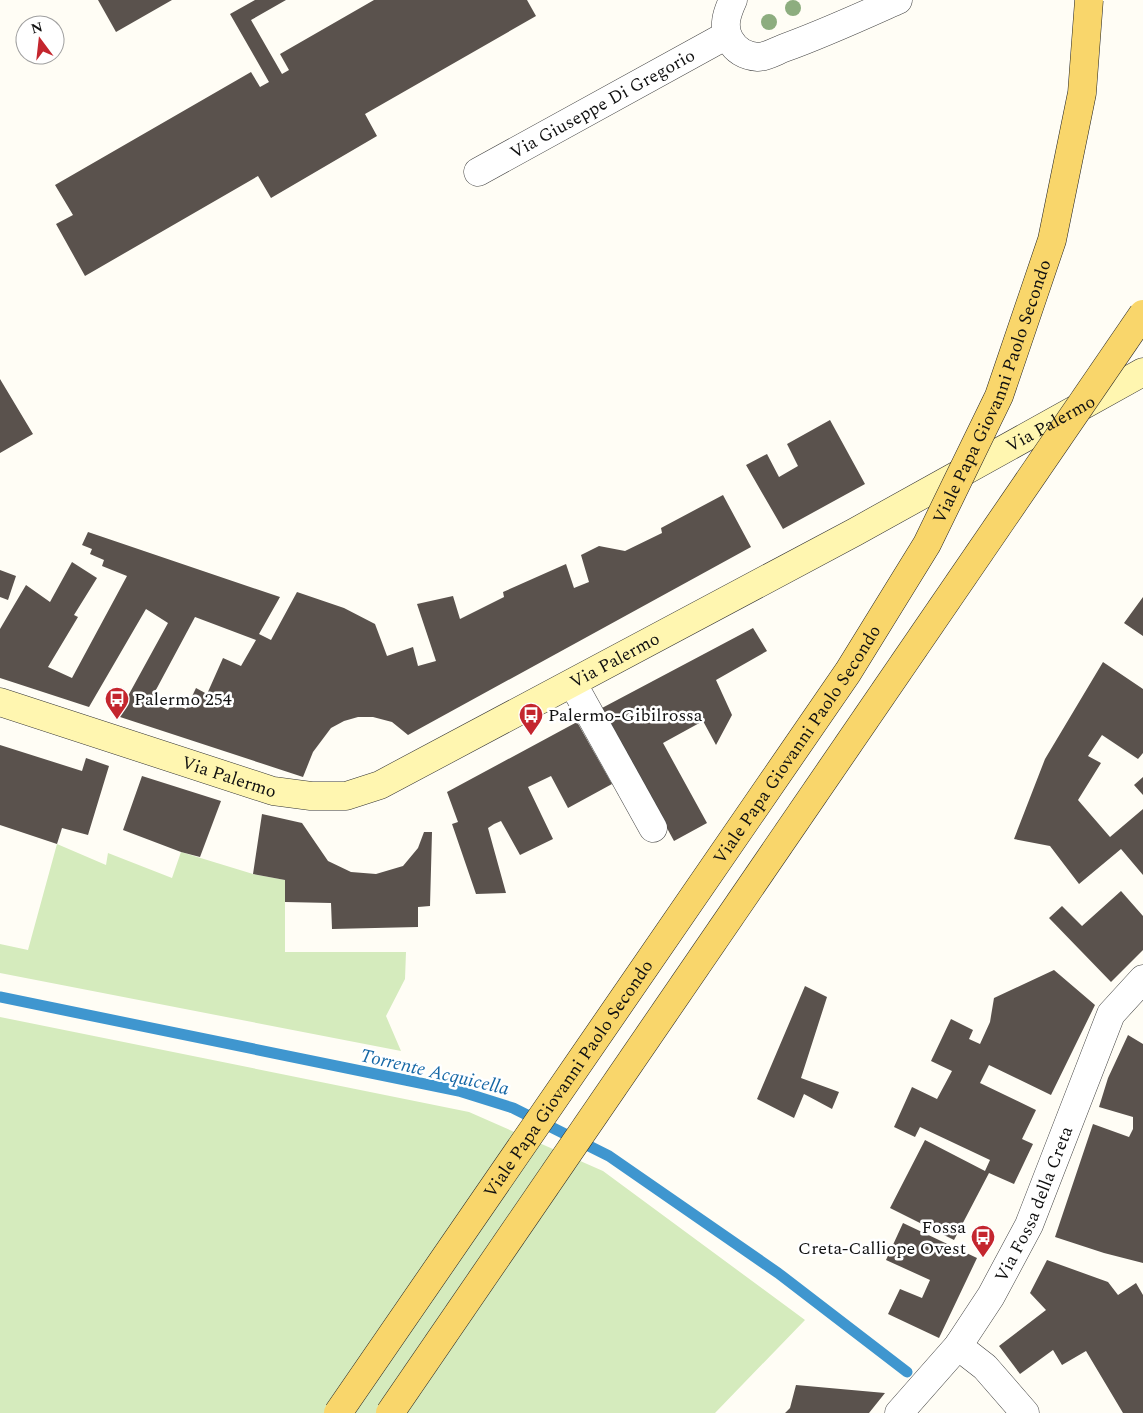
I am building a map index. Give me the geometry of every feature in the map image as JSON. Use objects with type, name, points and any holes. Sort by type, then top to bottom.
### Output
[{"type":"main road","name":"Viale Papa Giovanni Paolo Secondo","points":[[338,1413],[848,672],[927,544],[999,396],[1052,240],[1082,93],[1089,0]]},
{"type":"main road","points":[[390,1413],[1143,314]]},
{"type":"main road","name":"Via Palermo","points":[[0,702],[273,791],[311,796],[346,796],[380,785],[572,684],[864,527],[1143,372]]},
{"type":"street","points":[[734,0],[728,10],[727,35],[734,48],[743,54],[760,57],[814,37],[898,0]]},
{"type":"street","name":"Via Giuseppe Di Gregorio","points":[[478,172],[727,35]]},
{"type":"street","points":[[572,684],[653,828]]},
{"type":"street","name":"Via Fossa della Creta","points":[[898,1413],[958,1346],[991,1296],[1029,1224],[1111,1014],[1143,978]]},
{"type":"street","points":[[958,1346],[985,1367],[1025,1413]]},
{"type":"green space","points":[[57,844],[106,865],[108,853],[172,878],[181,852],[253,874],[285,880],[285,952],[406,952],[405,979],[386,1016],[401,1051],[0,973],[0,944],[28,950]]},
{"type":"green space","points":[[0,1017],[469,1112],[603,1171],[805,1320],[715,1413],[0,1413]]},
{"type":"building","points":[[98,0],[172,0],[116,32]]},
{"type":"building","points":[[255,0],[286,0],[251,20],[282,74],[289,70],[280,54],[374,0],[527,0],[536,16],[365,114],[377,136],[271,198],[258,176],[85,276],[56,224],[73,215],[55,185],[251,72],[260,87],[269,82],[230,14]]},
{"type":"building","points":[[0,379],[33,434],[0,453]]},
{"type":"building","points":[[830,420],[865,484],[783,529],[746,465],[767,454],[779,477],[798,466],[787,444]]},
{"type":"building","points":[[723,495],[751,547],[408,735],[392,722],[373,717],[358,717],[344,721],[331,728],[313,752],[303,777],[117,716],[168,623],[146,609],[89,707],[0,678],[0,629],[26,585],[50,602],[72,562],[97,578],[74,615],[78,617],[48,667],[72,678],[127,576],[102,566],[104,560],[90,554],[92,549],[82,545],[88,532],[280,597],[259,634],[271,640],[297,592],[344,608],[375,624],[387,656],[413,647],[418,666],[436,661],[417,604],[453,596],[460,619],[504,597],[503,592],[566,564],[574,588],[589,582],[581,555],[599,546],[625,551],[662,533],[661,528]],"holes":[[[195,617],[256,640],[241,666],[223,658],[207,694],[196,688],[186,709],[172,703],[168,710],[150,701]]]},
{"type":"building","points":[[0,570],[16,576],[8,600],[0,597]]},
{"type":"building","points":[[1143,597],[1143,636],[1124,623]]},
{"type":"building","points":[[753,628],[767,651],[716,680],[732,715],[716,745],[703,721],[663,743],[707,823],[674,841],[602,708]]},
{"type":"building","points":[[1103,662],[1143,689],[1143,753],[1138,759],[1102,735],[1088,756],[1101,763],[1078,800],[1110,837],[1143,809],[1143,875],[1121,849],[1079,884],[1050,846],[1014,839],[1045,759]]},
{"type":"building","points":[[577,722],[612,784],[568,808],[551,776],[528,787],[553,839],[520,855],[501,821],[488,828],[506,893],[476,894],[452,824],[458,822],[447,792]]},
{"type":"building","points":[[0,745],[82,771],[86,758],[109,766],[88,835],[62,828],[57,844],[0,825]]},
{"type":"building","points":[[142,776],[221,801],[200,857],[181,852],[123,830]]},
{"type":"building","points":[[1143,777],[1143,795],[1134,785]]},
{"type":"building","points":[[262,814],[302,823],[328,861],[351,872],[376,874],[403,866],[418,848],[424,832],[432,832],[430,906],[418,907],[418,927],[332,929],[331,903],[285,902],[285,880],[253,874]]},
{"type":"building","points":[[1121,891],[1143,916],[1143,950],[1111,982],[1049,918],[1062,906],[1082,926]]},
{"type":"building","points":[[1054,970],[1095,1005],[1051,1095],[989,1065],[980,1083],[1036,1110],[1022,1139],[1033,1144],[1014,1184],[989,1173],[954,1240],[890,1208],[925,1140],[985,1171],[990,1160],[920,1127],[915,1137],[894,1127],[912,1087],[937,1099],[952,1071],[931,1061],[951,1019],[973,1030],[969,1039],[980,1044],[990,1022],[994,998]]},
{"type":"building","points":[[805,986],[827,997],[801,1078],[839,1092],[832,1109],[804,1094],[794,1118],[757,1099]]},
{"type":"building","points":[[1128,1035],[1143,1044],[1143,1263],[1055,1237],[1093,1124],[1129,1137],[1133,1129],[1133,1117],[1099,1107],[1108,1078]]},
{"type":"building","points":[[903,1223],[977,1258],[939,1338],[888,1314],[900,1289],[922,1298],[930,1280],[886,1260]]},
{"type":"building","points":[[1047,1260],[1108,1282],[1118,1295],[1136,1283],[1143,1295],[1143,1413],[1123,1413],[1086,1351],[1062,1365],[1053,1350],[1020,1374],[999,1346],[1046,1310],[1030,1293]]},
{"type":"building","points":[[796,1385],[885,1393],[869,1413],[785,1413],[790,1408]]},
{"type":"waterway","name":"Torrente Acquicella","points":[[0,997],[459,1091],[513,1108],[609,1156],[778,1273],[907,1372]]},
{"type":"place","name":"Palermo 254","points":[[117,720]]},
{"type":"place","name":"Palermo-Gibilrossa","points":[[531,736]]},
{"type":"place","name":"Fossa Creta-Calliope Ovest","points":[[983,1258]]}]
